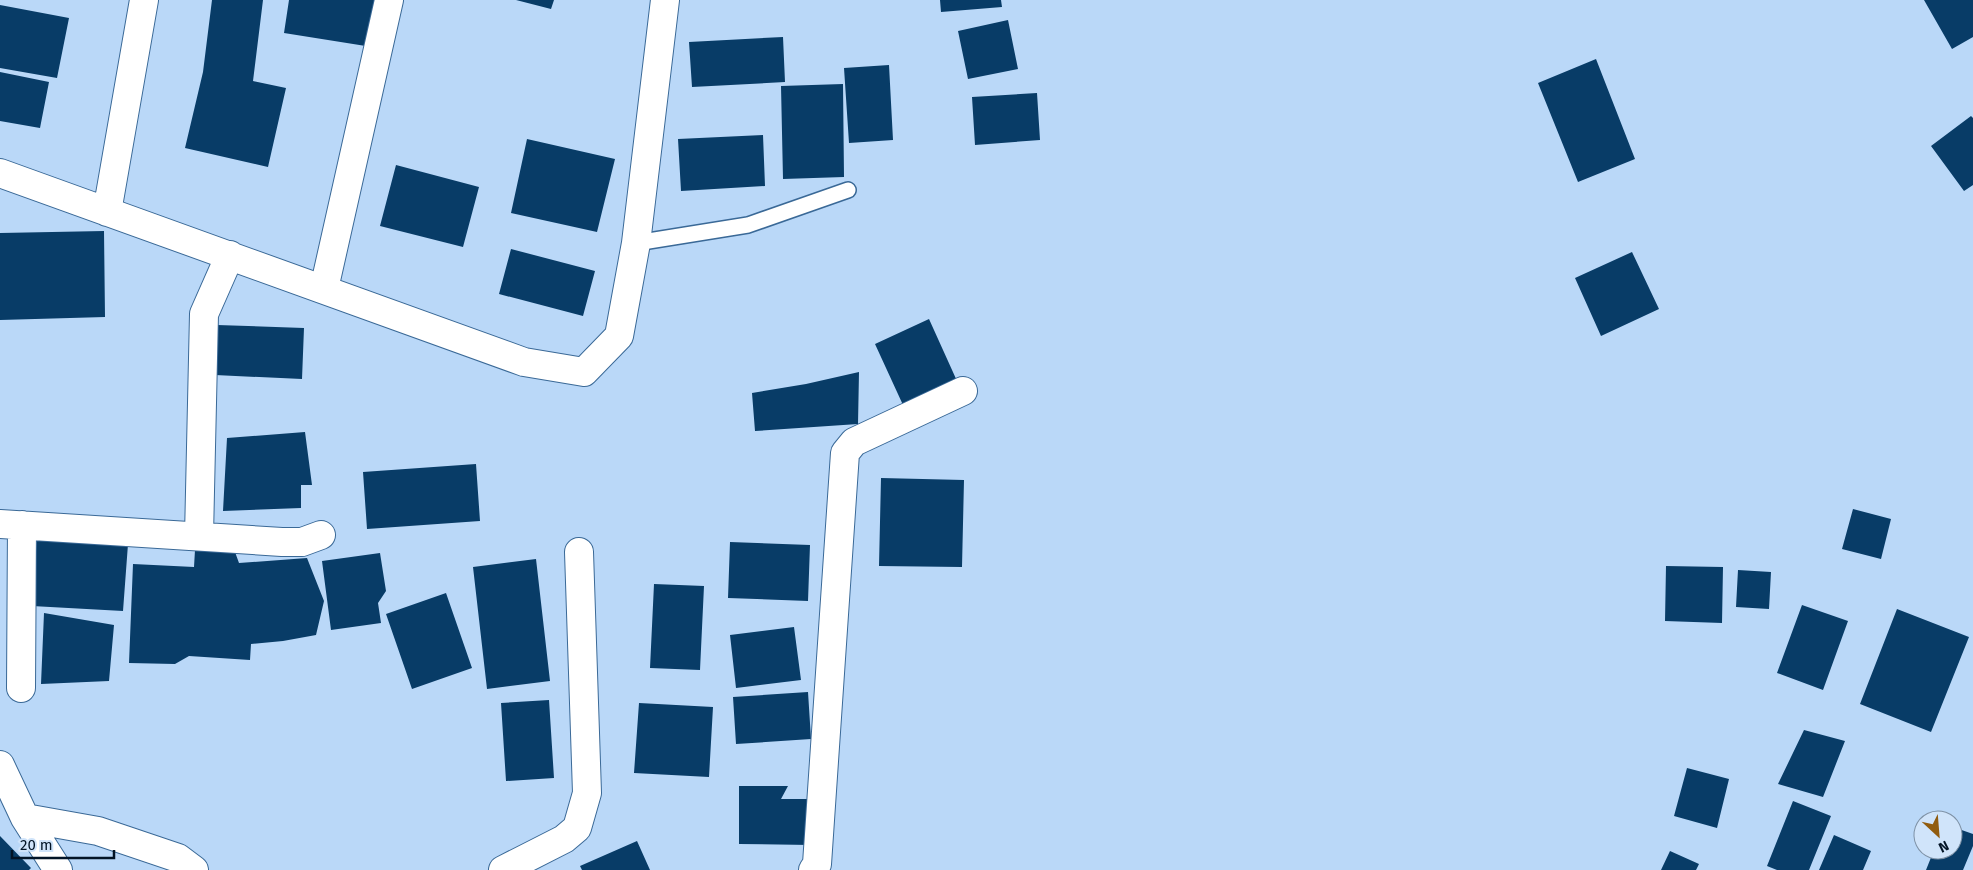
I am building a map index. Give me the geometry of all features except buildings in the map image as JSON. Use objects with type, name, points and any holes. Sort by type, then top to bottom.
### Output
[{"type":"street","points":[[107,212],[144,0]]},
{"type":"street","points":[[324,289],[389,0]]},
{"type":"street","points":[[0,174],[524,362],[584,372],[619,336],[636,243],[665,0]]},
{"type":"street","points":[[199,536],[204,314],[230,255]]},
{"type":"street","points":[[813,870],[817,864],[818,854],[844,453],[854,442],[963,391]]},
{"type":"street","points":[[21,688],[11,524],[302,542],[321,535]]},
{"type":"street","points":[[503,870],[564,839],[577,828],[587,793],[579,552]]},
{"type":"street","points":[[0,765],[25,818],[58,870]]},
{"type":"street","points":[[25,818],[98,831],[178,858],[194,870]]},
{"type":"lane","points":[[636,243],[748,225],[848,190]]}]
